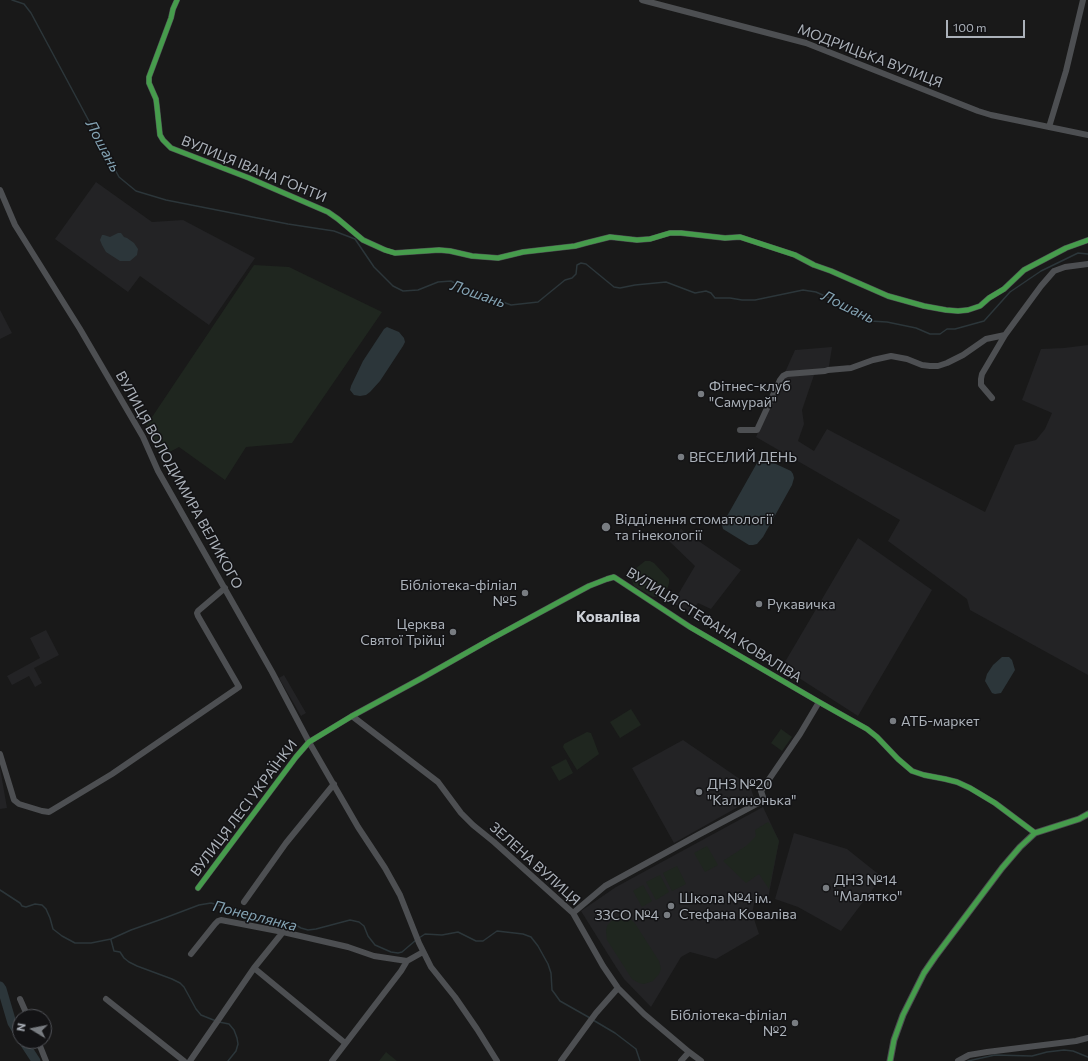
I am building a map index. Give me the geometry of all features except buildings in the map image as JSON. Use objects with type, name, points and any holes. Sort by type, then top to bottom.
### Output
[{"type":"main road","points":[[890,1061],[894,1040],[903,1015],[924,974],[935,957],[1002,868],[1020,847],[1035,833],[1079,819],[1088,814]]},
{"type":"street","name":"ВУЛИЦЯ ІВАНА ҐОНТИ","points":[[177,0],[149,77],[149,83],[157,107],[160,135],[163,140],[171,148],[248,178],[298,200],[312,204],[338,219],[363,240],[395,253],[445,250],[472,256],[498,258],[523,252],[575,246],[610,238],[637,240],[650,239],[670,233],[740,238],[795,256],[888,296],[932,307],[958,311],[968,310],[980,306],[989,298],[1004,289],[1024,270],[1066,248],[1088,240]]},
{"type":"street","name":"МОДРИЦЬКА ВУЛИЦЯ","points":[[642,0],[806,42],[990,116],[1088,135]]},
{"type":"street","points":[[1049,128],[1066,71],[1083,0]]},
{"type":"street","name":"ВУЛИЦЯ ВОЛОДИМИРА ВЕЛИКОГО","points":[[0,190],[15,225],[83,335],[143,438],[158,471],[272,672],[309,742],[358,827],[385,868],[400,895],[419,943],[431,967],[455,997],[477,1029],[496,1061]]},
{"type":"street","points":[[992,398],[981,385],[982,374],[1005,335],[1041,286],[1054,271],[1065,267],[1088,264]]},
{"type":"street","points":[[740,430],[757,430],[780,380],[787,374],[851,368],[873,360],[891,356],[907,359],[922,365],[938,366],[963,355],[986,339],[1005,335]]},
{"type":"street","name":"ВУЛИЦЯ СТЕФАНА КОВАЛІВА","points":[[309,742],[352,716],[484,642],[589,586],[614,577],[690,627],[867,729],[912,771],[957,782],[970,788],[995,803],[1035,833]]},
{"type":"street","points":[[0,754],[14,800],[19,804],[49,812],[112,774],[239,687],[197,613],[225,588]]},
{"type":"street","points":[[573,913],[605,886],[764,800],[761,791],[800,734],[819,702]]},
{"type":"street","name":"ЗЕЛЕНА ВУЛИЦЯ","points":[[352,716],[438,782],[473,825],[573,913],[603,966],[618,988],[644,1014],[701,1061]]},
{"type":"street","name":"ВУЛИЦЯ ЛЕСІ УКРАЇНКИ","points":[[198,888],[309,742]]},
{"type":"street","points":[[244,902],[286,843],[334,784]]},
{"type":"street","points":[[191,954],[215,924],[221,920],[348,947],[374,956],[408,961]]},
{"type":"street","points":[[190,1061],[254,968],[282,932]]},
{"type":"street","points":[[332,1061],[408,961],[423,952]]},
{"type":"street","points":[[254,968],[345,1043]]},
{"type":"street","points":[[560,1061],[596,1013],[618,988]]},
{"type":"street","points":[[20,999],[24,1009]]},
{"type":"street","points":[[106,999],[184,1061]]},
{"type":"street","points":[[958,1061],[969,1055],[1076,1041],[1088,1038]]},
{"type":"street","points":[[41,1049],[46,1061]]},
{"type":"street","points":[[681,1061],[689,1052]]},
{"type":"shaded area","points":[[96,182],[152,222],[183,220],[255,258],[209,325],[140,276],[128,292],[55,239]]},
{"type":"shaded area","points":[[121,233],[124,237],[134,243],[138,249],[137,255],[130,261],[120,261],[106,252],[102,245],[100,240],[102,235],[110,237]]},
{"type":"shaded area","points":[[254,265],[289,267],[382,312],[292,443],[246,447],[225,480],[179,447],[162,456],[146,426]]},
{"type":"shaded area","points":[[0,310],[12,333],[0,339]]},
{"type":"shaded area","points":[[387,327],[399,332],[404,338],[405,342],[380,381],[370,392],[366,395],[354,395],[350,390],[351,386],[363,361],[384,329]]},
{"type":"shaded area","points":[[1088,345],[1088,675],[970,610],[967,599],[888,541],[900,520],[756,437],[795,350],[832,347],[828,372],[814,375],[802,410],[804,424],[798,441],[814,451],[827,429],[985,512],[1015,445],[1036,440],[1045,429],[1052,413],[1022,400],[1041,349]]},
{"type":"shaded area","points":[[765,459],[791,471],[794,478],[792,485],[763,537],[757,544],[749,545],[723,529],[722,525],[757,463],[760,460]]},
{"type":"shaded area","points":[[681,529],[741,570],[711,609],[698,603],[691,613],[673,603],[695,566],[669,541]]},
{"type":"shaded area","points":[[858,538],[932,590],[858,716],[782,667]]},
{"type":"shaded area","points":[[645,561],[654,563],[669,579],[668,587],[660,596],[653,597],[634,586],[632,573]]},
{"type":"shaded area","points":[[46,630],[59,655],[34,668],[42,683],[35,687],[29,676],[12,685],[7,676],[40,658],[30,638]]},
{"type":"shaded area","points":[[1002,657],[1009,657],[1012,660],[1015,670],[1001,693],[995,694],[992,693],[985,681],[987,674],[993,665]]},
{"type":"shaded area","points":[[284,675],[306,713],[301,716],[279,678]]},
{"type":"shaded area","points":[[631,709],[641,725],[620,738],[610,722]]},
{"type":"shaded area","points":[[781,729],[792,737],[782,751],[771,743]]},
{"type":"shaded area","points":[[587,732],[591,733],[599,754],[577,770],[563,747],[564,744]]},
{"type":"shaded area","name":"ДНЗ №20 \"Калинонька\"","points":[[683,740],[750,786],[754,798],[674,843],[632,768]]},
{"type":"shaded area","points":[[566,759],[573,773],[559,781],[551,767]]},
{"type":"shaded area","points":[[0,768],[7,808],[0,809]]},
{"type":"shaded area","name":"Школа №4 ім. Стефана Коваліва","points":[[763,807],[779,841],[768,899],[759,895],[755,900],[752,913],[759,934],[716,959],[690,952],[681,957],[651,1007],[624,979],[581,911],[616,887]]},
{"type":"shaded area","points":[[768,822],[779,841],[769,889],[759,874],[746,883],[723,861],[746,846],[756,836],[755,830]]},
{"type":"shaded area","name":"ДНЗ №14 \"Малятко\"","points":[[794,833],[847,849],[882,877],[841,931],[798,907],[775,899]]},
{"type":"shaded area","points":[[707,846],[718,865],[705,872],[694,853]]},
{"type":"shaded area","points":[[677,866],[686,884],[672,891],[663,873]]},
{"type":"shaded area","points":[[660,875],[669,892],[656,900],[646,882]]},
{"type":"shaded area","points":[[643,885],[652,901],[642,907],[633,891]]},
{"type":"shaded area","points":[[618,917],[627,917],[634,922],[659,961],[661,969],[653,981],[644,984],[632,979],[607,940],[607,926],[613,919]]},
{"type":"shaded area","points":[[386,1052],[397,1061],[379,1061]]},
{"type":"waterway","name":"Лошань","points":[[12,0],[24,4],[31,13],[119,177],[136,191],[166,200],[288,224],[334,231],[355,239],[374,267],[393,286],[403,291],[418,290],[438,282],[451,281],[462,287],[511,305],[538,302],[565,280],[572,278],[576,274],[577,265],[581,263],[586,264],[614,287],[620,288],[666,282],[695,293],[706,291],[711,293],[715,298],[742,300],[755,300],[803,290],[816,292],[861,312],[864,319],[916,328],[930,334],[940,334],[947,329],[955,329],[984,321],[1010,292],[1041,271],[1078,253],[1088,254]]},
{"type":"waterway","name":"Понерлянка","points":[[0,890],[20,903],[22,906],[26,907],[35,904],[42,905],[46,909],[53,929],[75,943],[91,943],[111,939],[199,905],[211,903],[246,912],[257,918],[268,921],[294,924],[308,930],[350,920],[359,922],[364,926],[368,936],[375,945],[391,952],[402,952],[416,940]]},
{"type":"waterway","name":"Понерлянка","points":[[419,938],[425,934],[442,935],[458,932],[476,941],[483,941],[497,931],[523,934],[531,937],[548,964],[551,973],[552,990],[560,1001],[590,1018]]},
{"type":"waterway","points":[[111,940],[114,951],[120,952],[129,962],[180,983],[201,1015],[216,1021]]},
{"type":"waterway","points":[[0,986],[12,1023]]},
{"type":"waterway","name":"Понерлянка","points":[[593,1020],[615,1033],[636,1049],[640,1061]]},
{"type":"waterway","points":[[219,1022],[229,1024],[234,1030],[237,1038],[238,1044],[236,1051],[228,1061]]},
{"type":"waterway","points":[[28,1049],[36,1061]]},
{"type":"waterway","name":"Понерлянка","points":[[968,1061],[995,1055],[1032,1056],[1064,1050],[1073,1051],[1088,1057]]},
{"type":"cycle path","points":[[177,0],[149,77],[149,83],[156,99],[160,135],[163,140],[171,148],[249,178],[328,212],[363,240],[395,253],[439,250],[472,256],[498,258],[523,252],[575,246],[610,237],[637,240],[650,239],[670,233],[725,238],[740,237],[795,255],[814,265],[888,296],[924,306],[958,311],[968,310],[980,306],[989,298],[1004,289],[1024,270],[1066,248],[1088,240]]},
{"type":"cycle path","points":[[198,888],[296,757],[309,742],[352,716],[561,601],[589,586],[614,577],[690,627],[867,729],[912,771],[957,782],[970,788],[995,803],[1035,833]]},
{"type":"cycle path","points":[[890,1061],[894,1040],[903,1015],[924,973],[1002,868],[1020,847],[1035,833],[1079,819],[1088,814]]},
{"type":"place","name":"Фітнес-клуб \"Самурай\"","points":[[701,394]]},
{"type":"place","name":"ВЕСЕЛИЙ ДЕНЬ","points":[[681,457]]},
{"type":"place","name":"Відділення стоматології та гінекології","points":[[606,527]]},
{"type":"place","name":"Бібліотека-філіал №5","points":[[525,593]]},
{"type":"place","name":"Рукавичка","points":[[759,604]]},
{"type":"place","name":"Церква Святої Трійці","points":[[453,632]]},
{"type":"place","name":"АТБ-маркет","points":[[893,721]]},
{"type":"place","name":"ДНЗ №20 \"Калинонька\"","points":[[699,792]]},
{"type":"place","name":"ДНЗ №14 \"Малятко\"","points":[[826,888]]},
{"type":"place","name":"Школа №4 ім. Стефана Коваліва","points":[[671,906]]},
{"type":"place","name":"ЗЗСО №4","points":[[667,915]]},
{"type":"place","name":"Бібліотека-філіал №2","points":[[795,1023]]},
{"type":"district","name":"Коваліва","points":[[608,617]]}]
